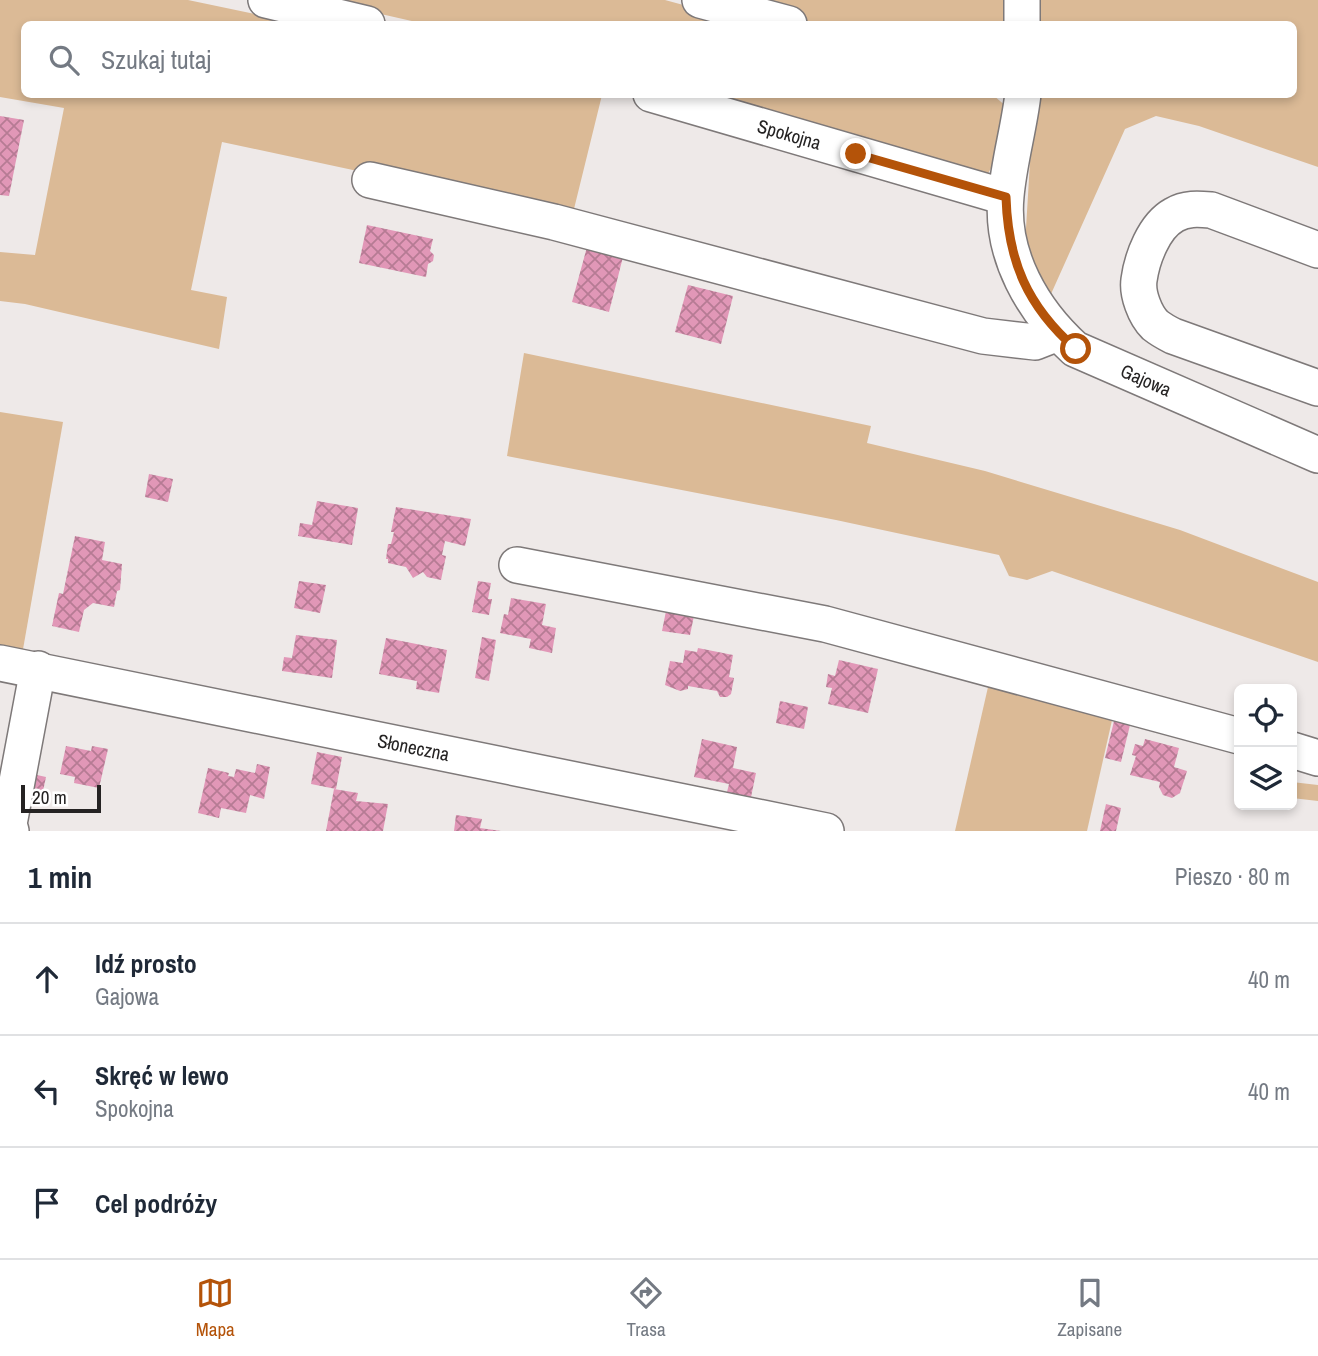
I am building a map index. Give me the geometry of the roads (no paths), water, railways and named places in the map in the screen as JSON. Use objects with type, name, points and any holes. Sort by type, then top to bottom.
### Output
[{"type":"street","points":[[265,0],[354,21]]},
{"type":"street","points":[[700,0],[778,21]]},
{"type":"street","points":[[1022,0],[1022,21]]},
{"type":"street","name":"Spokojna","points":[[665,98],[1006,197]]},
{"type":"street","name":"Gajowa","points":[[1022,98],[1006,197],[1010,241],[1026,290],[1037,308],[1076,349],[1318,455]]},
{"type":"street","points":[[370,180],[568,225],[984,335],[1035,342],[1058,333]]},
{"type":"street","points":[[1318,250],[1211,210],[1193,208],[1174,215],[1159,228],[1147,254],[1139,282],[1144,309],[1155,325],[1173,336],[1318,388]]},
{"type":"street","points":[[517,565],[825,624],[923,648],[1234,735]]},
{"type":"street","name":"Słoneczna","points":[[0,663],[826,831]]},
{"type":"street","points":[[10,831],[9,824],[38,669]]},
{"type":"street","points":[[1297,752],[1318,758]]}]
